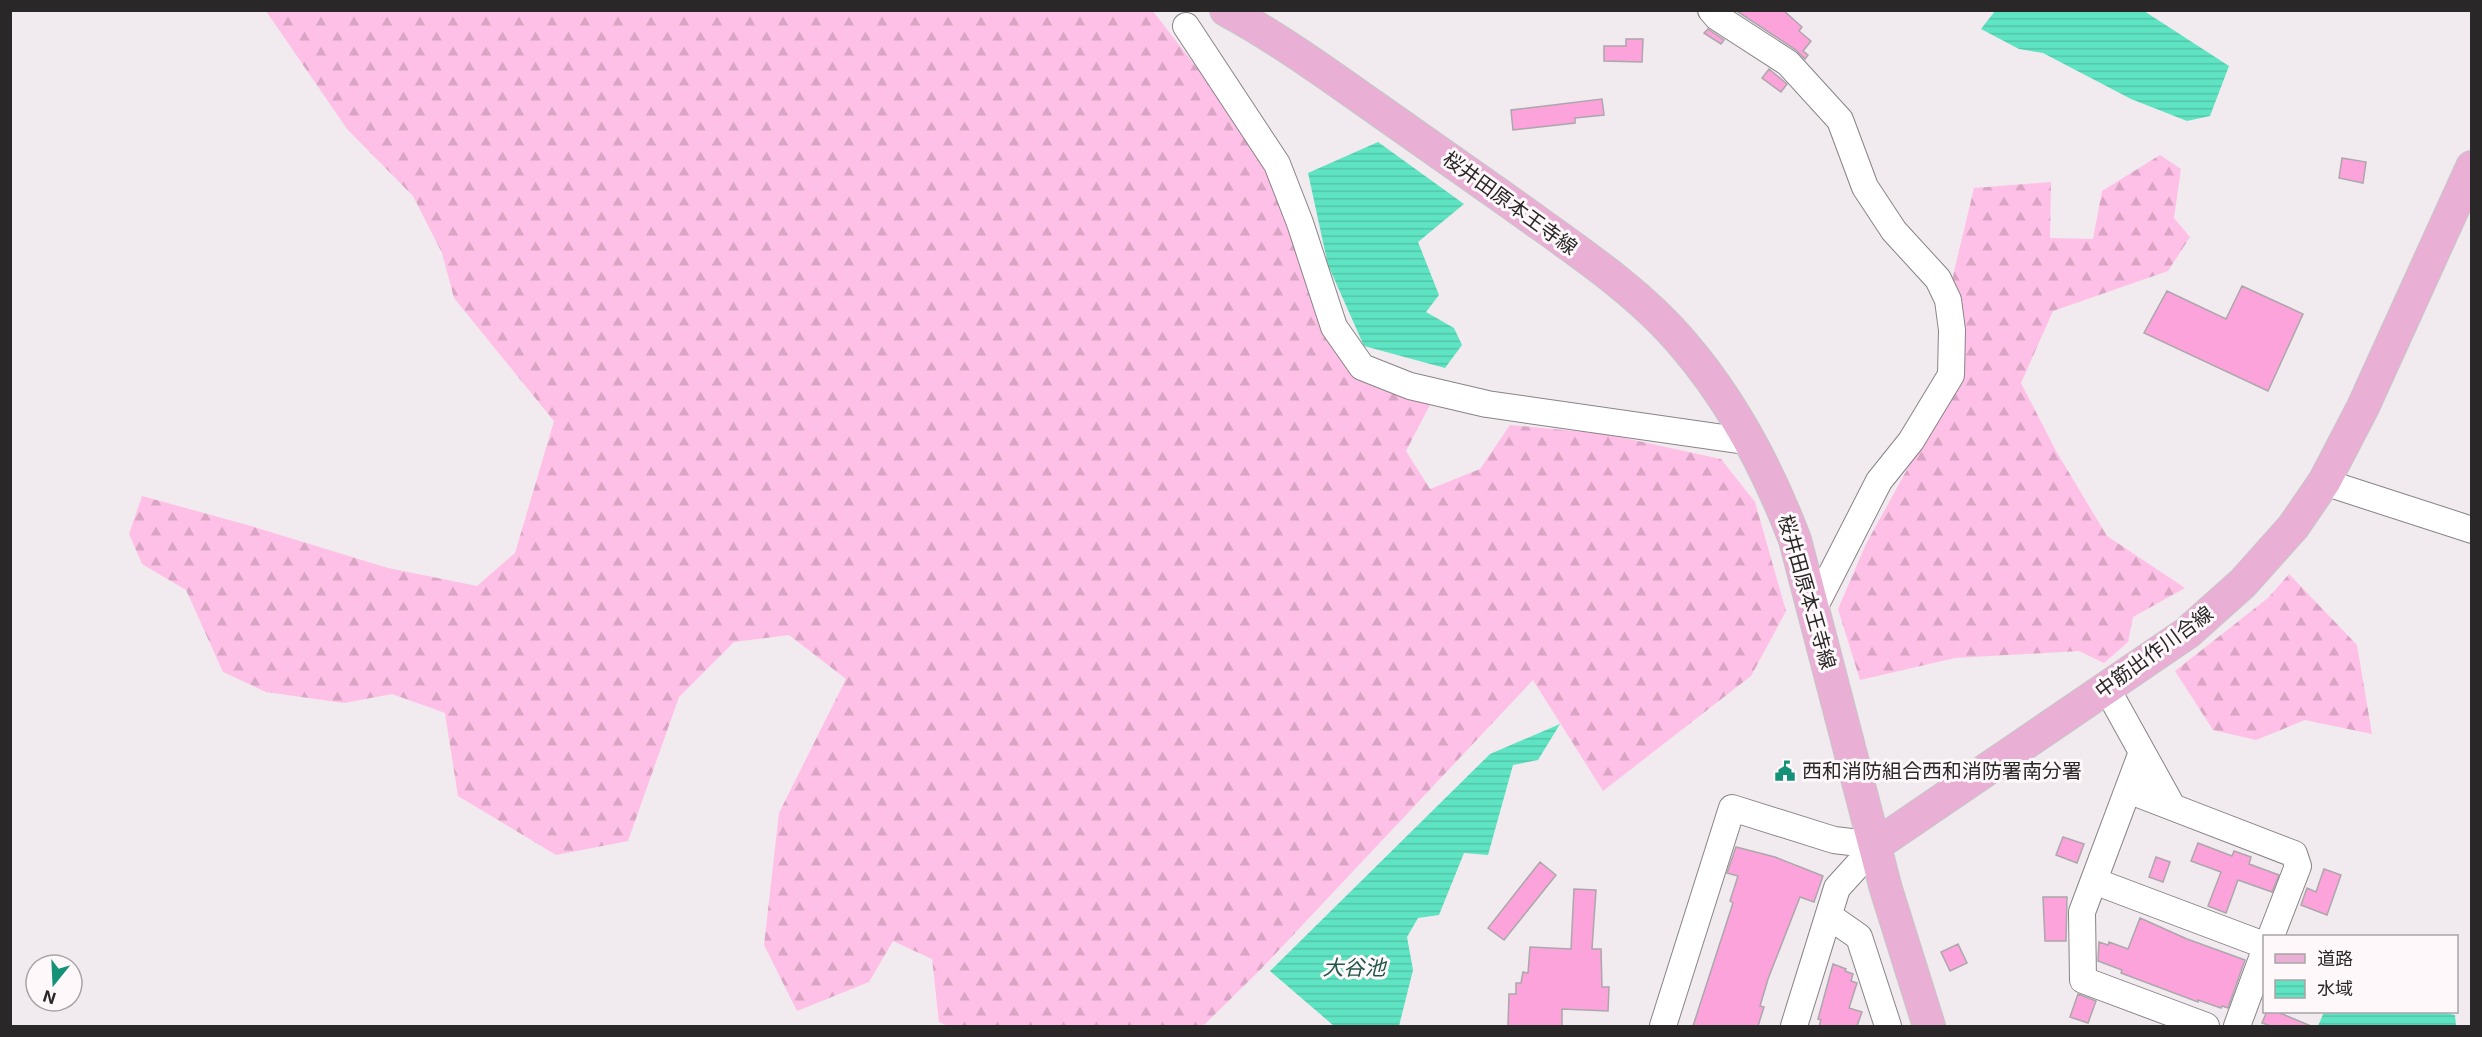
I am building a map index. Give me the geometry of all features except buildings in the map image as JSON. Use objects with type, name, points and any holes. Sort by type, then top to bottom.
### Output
[{"type":"main road","name":"桜井田原本王寺線","points":[[1226,10],[1320,69],[1451,160],[1623,285],[1683,343],[1723,396],[1752,442],[1778,496],[1795,540],[1886,889],[1929,1026]]},
{"type":"main road","name":"中筋出作川合線","points":[[1876,844],[2187,633],[2243,583],[2293,526],[2324,482],[2363,407],[2472,167]]},
{"type":"street","points":[[1711,10],[1717,17],[1788,63],[1840,120],[1865,187],[1894,231],[1938,279],[1948,300],[1952,330],[1951,375],[1911,441],[1879,481],[1813,610]]},
{"type":"street","points":[[1186,26],[1277,164],[1300,223],[1334,327],[1362,366],[1410,386],[1487,404],[1752,442]]},
{"type":"street","points":[[2324,482],[2472,530]]},
{"type":"street","points":[[2106,687],[2172,806]]},
{"type":"street","points":[[2142,752],[2082,912],[2083,980],[2206,1026]]},
{"type":"street","points":[[2128,790],[2294,854],[2298,866],[2271,935]]},
{"type":"street","points":[[1663,1026],[1732,808],[1834,840],[1876,844]]},
{"type":"street","points":[[1794,1026],[1838,888],[1876,844]]},
{"type":"street","points":[[2094,881],[2263,944]]},
{"type":"street","points":[[1828,916],[1859,937],[1888,1026]]},
{"type":"street","points":[[2237,1026],[2263,958]]},
{"type":"green space","points":[[1152,10],[1255,143],[1292,236],[1329,343],[1367,382],[1432,401],[1406,451],[1430,489],[1480,469],[1510,425],[1606,434],[1721,459],[1755,502],[1786,611],[1751,676],[1603,791],[1533,680],[1261,969],[1203,1026],[948,1026],[939,1022],[932,959],[893,941],[869,982],[797,1011],[764,945],[779,813],[846,679],[789,635],[734,642],[679,697],[628,841],[556,855],[458,796],[445,713],[392,694],[344,703],[266,692],[223,672],[186,590],[142,564],[129,534],[142,496],[251,526],[388,568],[477,586],[515,553],[554,421],[454,298],[442,253],[413,196],[347,129],[266,11]]},
{"type":"green space","points":[[2160,155],[2181,169],[2174,218],[2190,237],[2168,271],[2053,311],[2021,383],[2056,451],[2107,536],[2185,588],[2133,617],[2128,642],[2104,663],[2079,651],[1955,658],[1860,680],[1838,609],[1866,544],[1958,377],[1953,276],[1974,188],[2051,182],[2050,238],[2093,239],[2102,191]]},
{"type":"green space","points":[[2289,574],[2357,645],[2372,734],[2305,720],[2256,740],[2213,730],[2175,671],[2268,598]]},
{"type":"water","points":[[1995,11],[2144,11],[2229,66],[2210,116],[2187,121],[2131,99],[2043,53],[2019,49],[1981,29]]},
{"type":"water","points":[[1378,142],[1464,204],[1418,242],[1439,295],[1426,312],[1454,328],[1462,345],[1445,368],[1364,346],[1328,265],[1308,173]]},
{"type":"water","name":"大谷池","points":[[1560,724],[1538,760],[1513,765],[1488,855],[1464,853],[1439,915],[1418,918],[1407,937],[1413,970],[1399,1026],[1334,1026],[1270,971],[1490,754]]},
{"type":"water","points":[[2324,1013],[2446,1013],[2455,1015],[2456,1026],[2318,1026]]},
{"type":"place","name":"西和消防組合西和消防署南分署","points":[[1785,771]]}]
